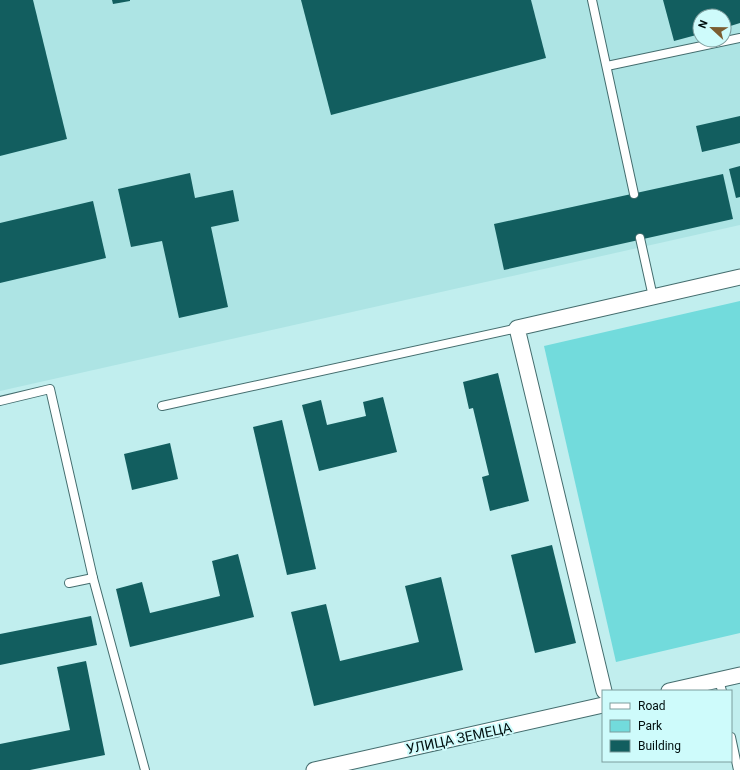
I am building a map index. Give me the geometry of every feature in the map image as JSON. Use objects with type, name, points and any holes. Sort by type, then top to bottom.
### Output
[{"type":"street","points":[[604,690],[518,328],[740,277]]},
{"type":"street","points":[[679,690],[720,686],[740,675]]},
{"type":"street","name":"УЛИЦА ЗЕМЕЦА","points":[[314,770],[602,706]]},
{"type":"lane","points":[[592,0],[634,194]]},
{"type":"lane","points":[[607,66],[740,38]]},
{"type":"lane","points":[[640,238],[653,297]]},
{"type":"lane","points":[[162,406],[518,328]]},
{"type":"lane","points":[[0,401],[50,389],[93,578],[145,770]]},
{"type":"lane","points":[[69,583],[93,578]]},
{"type":"lane","points":[[732,742],[738,770]]},
{"type":"shaded area","points":[[0,0],[740,0],[740,225],[0,391]]},
{"type":"green space","points":[[740,301],[740,633],[616,662],[544,346]]},
{"type":"building","points":[[0,0],[33,0],[67,139],[0,156]]},
{"type":"building","points":[[112,0],[130,0],[130,1],[113,4]]},
{"type":"building","points":[[301,0],[531,0],[546,58],[331,115]]},
{"type":"building","points":[[663,0],[740,0],[740,23],[732,26],[732,8],[692,8],[692,36],[674,41]]},
{"type":"building","points":[[740,116],[740,143],[702,152],[696,126]]},
{"type":"building","points":[[740,166],[740,197],[736,198],[729,169]]},
{"type":"building","points":[[190,173],[195,198],[233,190],[239,221],[211,227],[228,307],[179,318],[162,241],[131,247],[118,189]]},
{"type":"building","points":[[723,174],[733,219],[504,270],[494,224]]},
{"type":"building","points":[[93,201],[106,258],[0,283],[0,223]]},
{"type":"building","points":[[498,373],[529,501],[490,511],[482,477],[489,475],[473,408],[469,409],[463,382]]},
{"type":"building","points":[[383,397],[397,452],[319,471],[302,405],[321,400],[327,425],[366,416],[363,402]]},
{"type":"building","points":[[282,420],[316,569],[287,575],[253,427]]},
{"type":"building","points":[[170,443],[178,479],[132,490],[124,454]]},
{"type":"building","points":[[552,545],[576,643],[535,653],[511,555]]},
{"type":"building","points":[[238,554],[254,617],[130,647],[116,589],[142,582],[150,613],[220,596],[212,561]]},
{"type":"building","points":[[441,577],[463,670],[314,706],[291,612],[326,604],[340,661],[419,642],[405,586]]},
{"type":"building","points":[[91,616],[97,645],[0,665],[0,634]]},
{"type":"building","points":[[86,661],[105,755],[30,770],[0,770],[0,744],[70,730],[57,667]]}]
